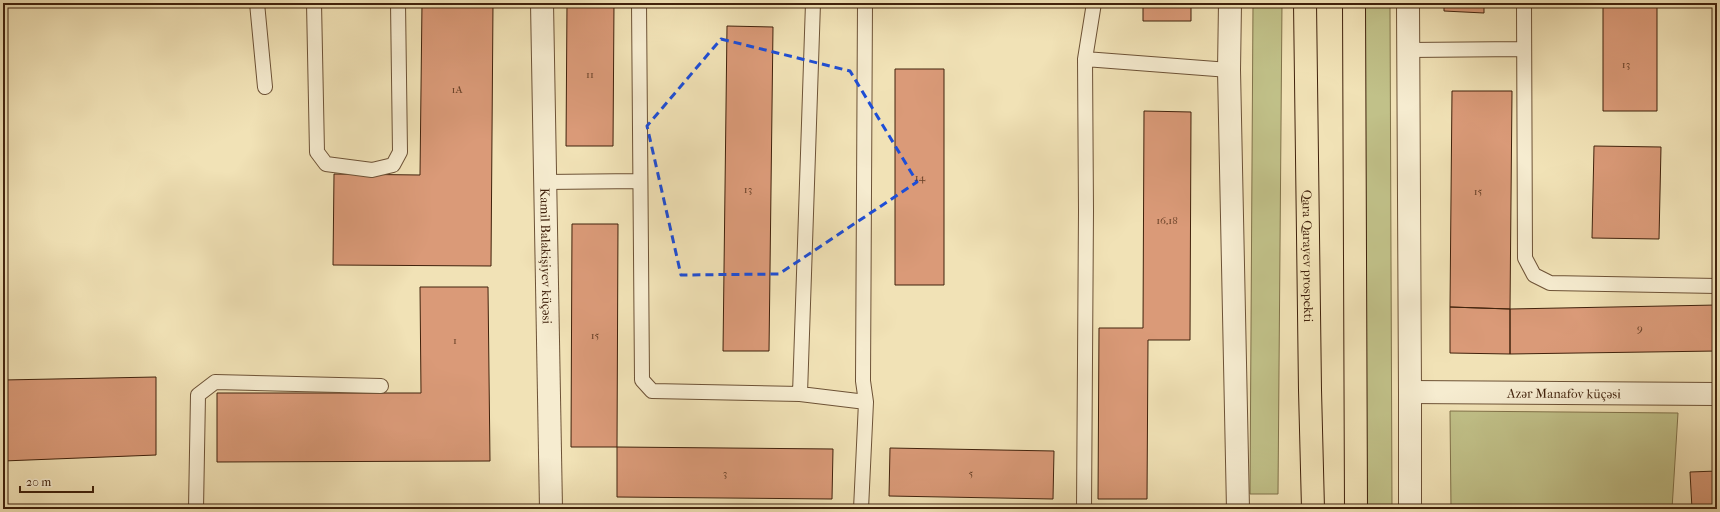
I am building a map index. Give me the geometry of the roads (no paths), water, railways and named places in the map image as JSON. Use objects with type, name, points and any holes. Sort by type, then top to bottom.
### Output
[{"type":"main road","name":"Qara Qarayev prospekti","points":[[1305,3],[1313,509]]},
{"type":"main road","points":[[1354,3],[1356,509]]},
{"type":"street","name":"Kamil Balakişiyev küçəsi","points":[[542,3],[551,509]]},
{"type":"street","points":[[1230,3],[1229,70],[1238,509]]},
{"type":"street","points":[[1408,3],[1410,509]]},
{"type":"street","name":"Azər Manafov küçəsi","points":[[1410,392],[1717,394]]},
{"type":"lane","points":[[257,3],[265,87]]},
{"type":"lane","points":[[314,3],[317,152],[326,164],[372,170],[393,165],[400,152],[398,3]]},
{"type":"lane","points":[[639,3],[642,380],[652,391],[800,394],[866,402]]},
{"type":"lane","points":[[800,394],[813,3]]},
{"type":"lane","points":[[861,509],[866,402],[864,381],[863,252],[865,3]]},
{"type":"lane","points":[[1084,509],[1086,211],[1085,59],[1094,3]]},
{"type":"lane","points":[[1524,3],[1525,258],[1534,275],[1550,283],[1717,286]]},
{"type":"lane","points":[[1408,50],[1524,49]]},
{"type":"lane","points":[[1085,59],[1229,70]]},
{"type":"lane","points":[[545,182],[640,181]]},
{"type":"lane","points":[[196,509],[198,395],[214,382],[381,386]]}]
